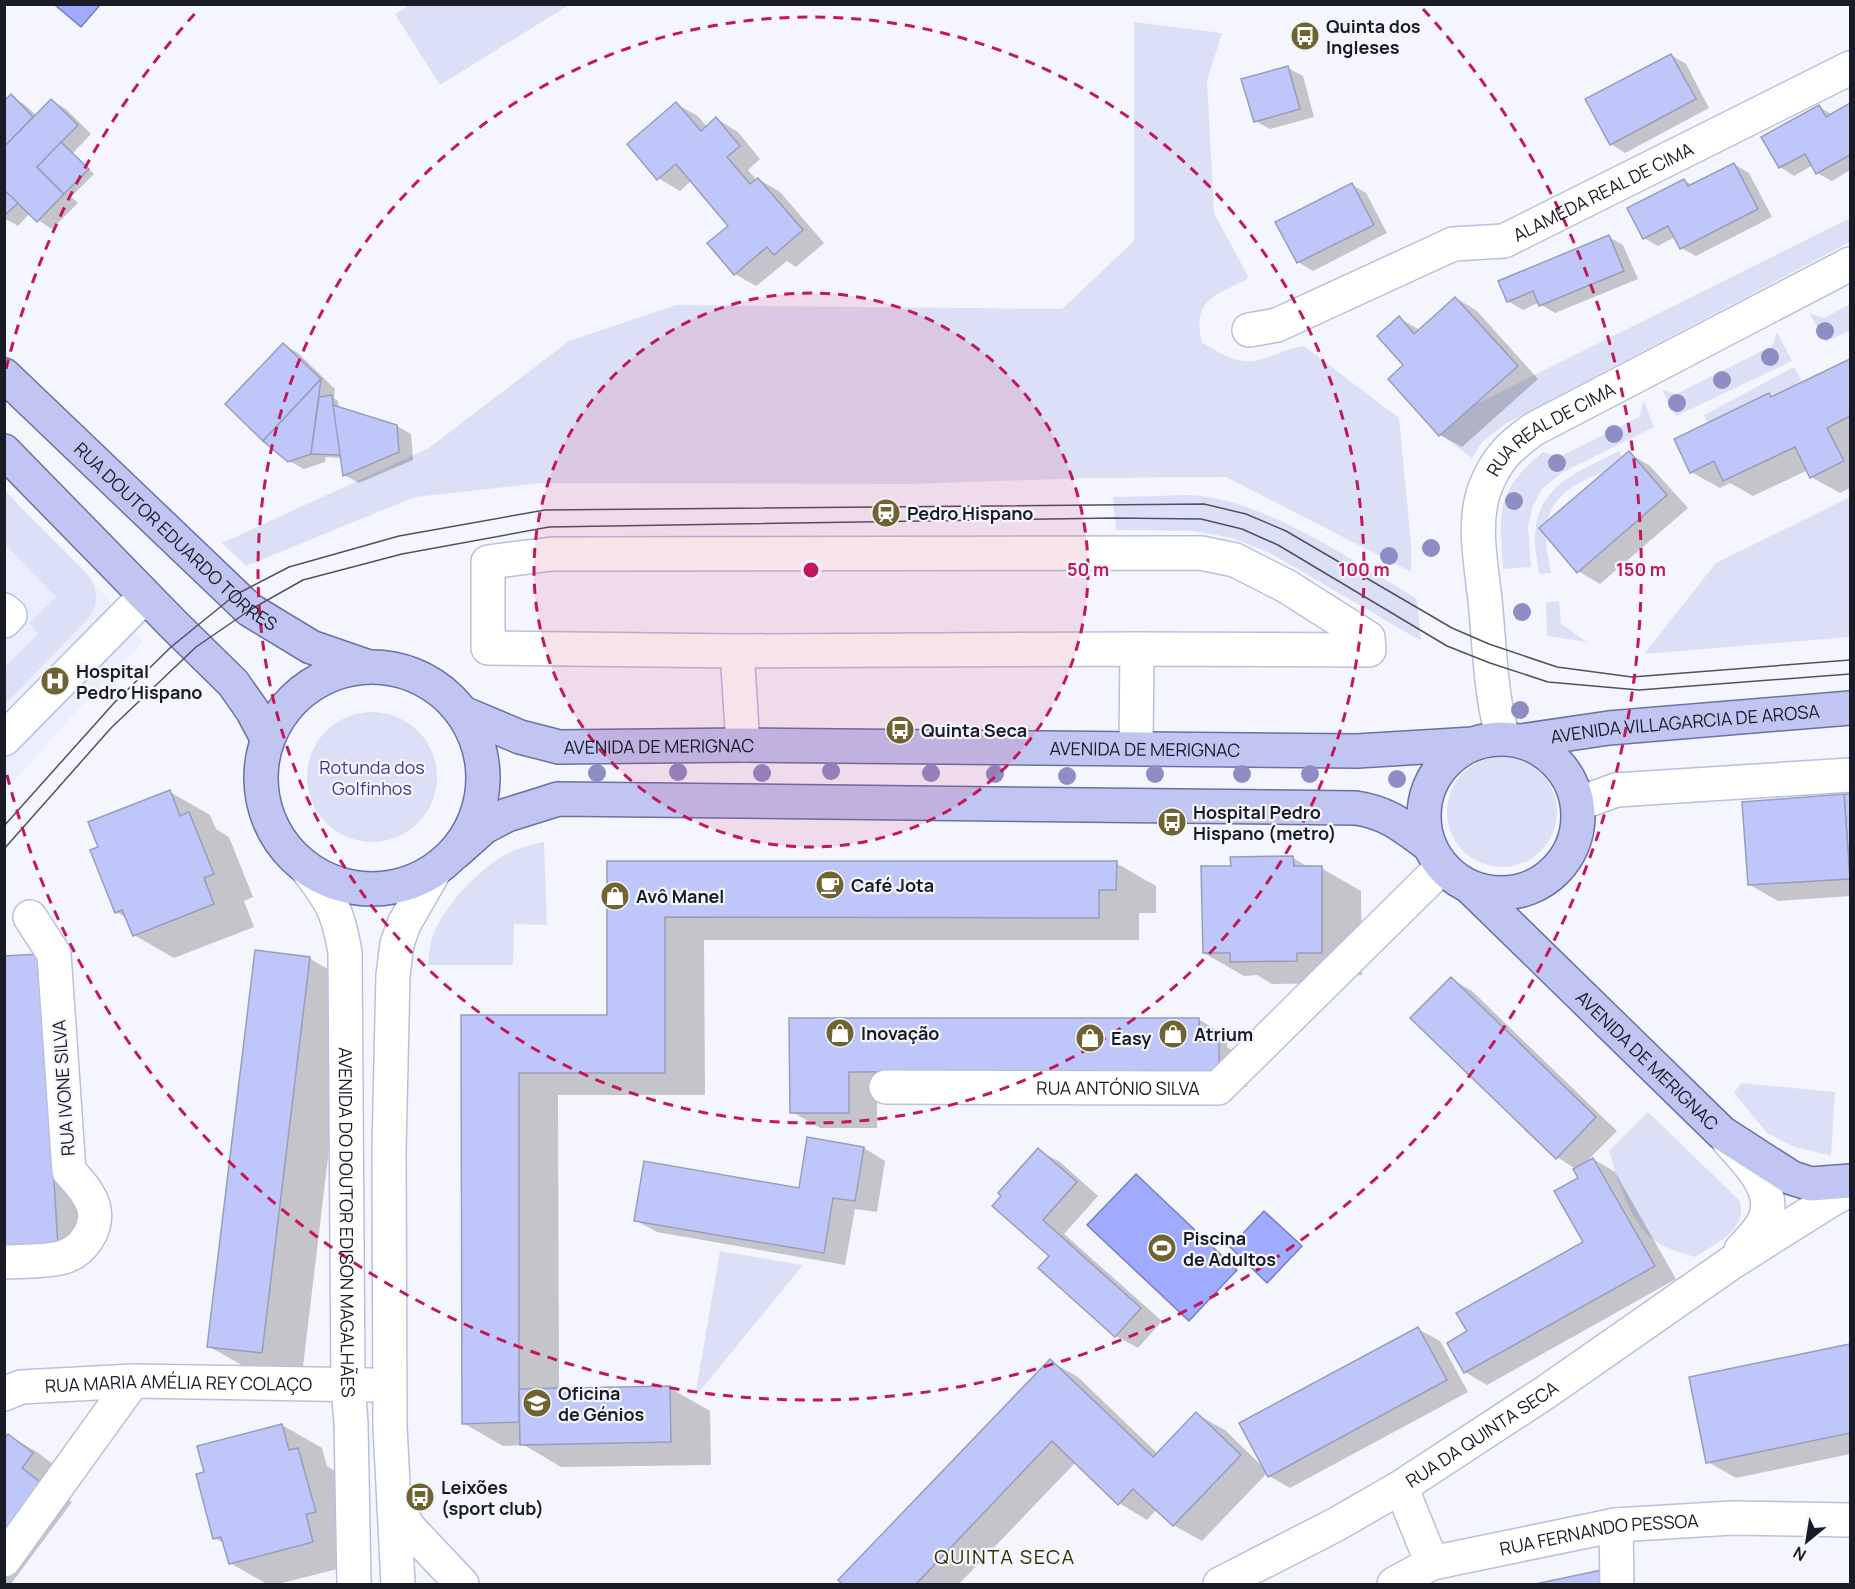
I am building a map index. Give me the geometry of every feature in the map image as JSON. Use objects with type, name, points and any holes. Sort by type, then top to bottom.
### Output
[{"type":"main road","name":"RUA DOUTOR EDUARDO TORRES","points":[[4,375],[250,610],[311,647],[366,666]]},
{"type":"main road","points":[[4,451],[233,683],[252,710],[267,738]]},
{"type":"main road","name":"AVENIDA DO DOUTOR EDISON MAGALHÃES","points":[[366,666],[403,670],[436,687],[463,713],[479,746],[483,784],[475,820],[446,861],[405,884],[372,889],[338,884],[308,868],[279,843],[265,810],[260,774],[267,738],[283,710],[306,687],[335,672],[366,666]]},
{"type":"main road","name":"AVENIDA VILLAGARCIA DE AROSA","points":[[1499,741],[1609,728],[1851,708]]},
{"type":"main road","name":"AVENIDA DE MERIGNAC","points":[[463,713],[519,737],[560,747],[743,745],[1136,747],[1357,751],[1499,741]]},
{"type":"main road","points":[[446,861],[484,827],[507,815],[558,799],[1356,808],[1376,811],[1392,819],[1436,857],[1455,879],[1470,887],[1517,893],[1540,884],[1559,869],[1572,849],[1579,826],[1578,804],[1572,782],[1559,764],[1541,750],[1499,741],[1452,756],[1436,774],[1426,797],[1424,822],[1436,857]]},
{"type":"main road","name":"AVENIDA DE MERIGNAC","points":[[1470,887],[1722,1133],[1792,1178],[1811,1184],[1851,1181]]},
{"type":"street","name":"ALAMEDA REAL DE CIMA","points":[[1249,330],[1277,325],[1453,244],[1504,241],[1851,68]]},
{"type":"street","name":"RUA REAL DE CIMA","points":[[1499,741],[1479,544],[1479,514],[1485,489],[1495,465],[1511,445],[1534,429],[1851,264]]},
{"type":"street","points":[[1201,553],[1235,560],[1286,586],[1368,638],[1369,650],[1137,649],[737,651],[488,648],[488,562],[552,554],[1201,553]]},
{"type":"street","points":[[4,740],[145,596]]},
{"type":"street","points":[[4,610],[10,615],[4,621]]},
{"type":"street","points":[[1136,747],[1137,649]]},
{"type":"street","points":[[737,651],[743,745]]},
{"type":"street","points":[[1578,804],[1616,790],[1851,775]]},
{"type":"street","name":"RUA ANTÓNIO SILVA","points":[[886,1087],[1218,1088],[1436,857]]},
{"type":"street","name":"AVENIDA DO DOUTOR EDISON MAGALHÃES","points":[[398,1584],[390,1426],[389,1150],[393,975],[397,944],[404,924],[446,861]]},
{"type":"street","name":"AVENIDA DO DOUTOR EDISON MAGALHÃES","points":[[308,868],[329,897],[340,922],[345,952],[348,1385],[351,1424],[354,1584]]},
{"type":"street","name":"RUA IVONE SILVA","points":[[4,1262],[61,1258],[76,1251],[87,1241],[93,1227],[93,1207],[84,1187],[69,1170],[54,954],[30,917]]},
{"type":"street","name":"RUA DA QUINTA SECA","points":[[1722,1133],[1761,1182],[1768,1209],[1760,1228],[1731,1263]]},
{"type":"street","name":"RUA DA QUINTA SECA","points":[[1220,1584],[1335,1525],[1401,1487],[1546,1392],[1731,1263],[1851,1189]]},
{"type":"street","points":[[4,1560],[133,1381]]},
{"type":"street","name":"RUA MARIA AMÉLIA REY COLAÇO","points":[[4,1394],[21,1387],[133,1381],[390,1384]]},
{"type":"street","points":[[1401,1487],[1432,1563]]},
{"type":"street","name":"AVENIDA DO DOUTOR EDISON MAGALHÃES","points":[[395,1501],[408,1527],[462,1584]]},
{"type":"street","name":"RUA FERNANDO PESSOA","points":[[1394,1584],[1432,1563],[1616,1525],[1732,1518],[1851,1520]]},
{"type":"street","points":[[1616,1525],[1617,1584]]},
{"type":"shaded area","name":"Hospital Pedro Hispano","points":[[5,491],[88,575],[143,642],[69,719],[5,792]]},
{"type":"green space","points":[[411,4],[569,5],[440,85],[395,14]]},
{"type":"green space","points":[[1134,22],[1222,33],[1207,81],[1214,213],[1249,278],[1209,300],[1200,316],[1202,342],[1222,354],[1244,361],[1259,360],[1304,346],[1399,418],[1411,543],[1411,572],[1226,477],[1087,478],[910,484],[541,483],[415,497],[246,566],[222,543],[429,448],[569,341],[676,305],[1062,309],[1134,241]]},
{"type":"green space","points":[[1850,218],[1850,242],[1505,424],[1482,442],[1472,458],[1430,427]]},
{"type":"green space","points":[[1850,304],[1850,330],[1826,342],[1809,313],[1824,318]]},
{"type":"green space","points":[[1777,332],[1792,361],[1676,416],[1662,390],[1676,394],[1772,346]]},
{"type":"green space","points":[[1794,367],[1802,381],[1712,429],[1704,415]]},
{"type":"green space","points":[[1644,401],[1654,427],[1563,472],[1542,489],[1533,506],[1528,526],[1531,567],[1503,569],[1501,517],[1508,491],[1516,479],[1543,452],[1559,457],[1639,417]]},
{"type":"green space","points":[[1619,451],[1626,463],[1570,488],[1552,509],[1547,523],[1546,541],[1551,573],[1539,574],[1535,536],[1543,504],[1552,492],[1575,473]]},
{"type":"green space","points":[[5,491],[88,575],[96,592],[96,602],[88,619],[5,704],[5,667],[38,634],[29,623],[56,597],[5,544]]},
{"type":"green space","points":[[1184,495],[1228,501],[1255,510],[1312,537],[1417,599],[1421,641],[1270,553],[1232,538],[1194,531],[1116,530],[1113,497]]},
{"type":"green space","points":[[1850,497],[1850,637],[1644,654],[1716,563]]},
{"type":"green space","points":[[1559,601],[1561,624],[1587,642],[1547,636],[1546,602]]},
{"type":"green space","name":"Rotunda dos Golfinhos","points":[[372,712],[397,717],[418,731],[432,752],[437,777],[432,802],[418,823],[397,837],[372,842],[347,837],[326,823],[312,802],[307,777],[312,752],[326,731],[347,717]]},
{"type":"green space","points":[[1502,757],[1523,761],[1541,773],[1553,791],[1557,812],[1553,833],[1541,851],[1523,863],[1502,867],[1481,863],[1463,851],[1451,833],[1447,812],[1451,791],[1463,773],[1481,761]]},
{"type":"green space","points":[[544,842],[547,925],[514,924],[513,965],[428,965],[430,945],[435,930],[450,906],[469,883],[506,854]]},
{"type":"green space","points":[[1741,1083],[1835,1092],[1831,1156],[1792,1146],[1767,1133],[1734,1093]]},
{"type":"green space","points":[[1648,1112],[1740,1201],[1741,1211],[1735,1228],[1695,1257],[1660,1244],[1641,1228],[1627,1203],[1616,1175],[1609,1151]]},
{"type":"green space","points":[[720,1251],[803,1265],[695,1397]]},
{"type":"water","points":[[55,5],[100,5],[81,27]]},
{"type":"water","name":"Piscina de Adultos","points":[[1136,1174],[1237,1270],[1189,1321],[1087,1225]]},
{"type":"water","points":[[1264,1211],[1302,1246],[1267,1283],[1230,1247]]},
{"type":"building","points":[[1671,54],[1696,99],[1610,145],[1585,99]]},
{"type":"building","points":[[1288,66],[1300,109],[1254,122],[1241,79]]},
{"type":"building","points":[[11,94],[33,117],[4,147],[4,101]]},
{"type":"building","points":[[51,99],[78,125],[37,167],[64,194],[37,222],[4,190],[4,147]]},
{"type":"building","points":[[676,102],[701,131],[716,117],[740,146],[727,157],[750,184],[758,178],[803,230],[774,255],[767,247],[734,275],[707,243],[728,226],[676,164],[657,180],[627,144]]},
{"type":"building","points":[[1850,103],[1850,155],[1816,174],[1805,154],[1779,168],[1761,137],[1819,105],[1826,117]]},
{"type":"building","points":[[61,142],[89,169],[64,194],[37,167]]},
{"type":"building","points":[[1734,163],[1758,209],[1680,249],[1668,226],[1643,239],[1627,208],[1684,179],[1688,186]]},
{"type":"building","points":[[1352,183],[1374,225],[1297,263],[1275,222]]},
{"type":"building","points":[[4,190],[18,203],[4,216]]},
{"type":"building","points":[[1609,235],[1624,271],[1539,306],[1533,291],[1507,302],[1498,281]]},
{"type":"building","points":[[1455,297],[1518,366],[1439,436],[1388,379],[1403,365],[1377,336],[1399,316],[1414,334]]},
{"type":"building","points":[[283,343],[321,379],[263,441],[225,404]]},
{"type":"building","points":[[1850,359],[1850,416],[1827,428],[1844,461],[1810,478],[1795,447],[1723,481],[1714,461],[1690,473],[1674,439],[1769,393],[1771,397]]},
{"type":"building","points":[[321,379],[311,454],[288,462],[263,441]]},
{"type":"building","points":[[332,395],[341,455],[311,454],[319,397]]},
{"type":"building","points":[[333,405],[397,425],[399,452],[343,476]]},
{"type":"building","points":[[1629,451],[1667,495],[1577,573],[1539,528]]},
{"type":"building","points":[[170,790],[180,816],[189,812],[214,874],[204,878],[214,904],[133,936],[122,910],[115,913],[90,850],[98,847],[88,822]]},
{"type":"building","points":[[1844,794],[1850,794],[1850,879]]},
{"type":"building","points":[[1844,794],[1850,879],[1748,885],[1742,802]]},
{"type":"building","points":[[1293,856],[1294,866],[1322,866],[1322,953],[1297,953],[1297,961],[1230,962],[1230,953],[1203,953],[1201,866],[1231,866],[1230,857]]},
{"type":"building","points":[[607,861],[1117,861],[1116,890],[1099,890],[1099,918],[665,917],[665,1073],[519,1073],[519,1422],[462,1424],[461,1015],[607,1015]]},
{"type":"building","points":[[255,950],[310,957],[262,1353],[207,1347]]},
{"type":"building","points":[[40,954],[58,1246],[4,1249],[4,956]]},
{"type":"building","points":[[1451,977],[1596,1117],[1556,1159],[1410,1018]]},
{"type":"building","points":[[789,1018],[1199,1018],[1199,1041],[1219,1041],[1219,1071],[849,1072],[849,1113],[790,1113]]},
{"type":"building","points":[[807,1137],[864,1147],[855,1201],[833,1198],[824,1253],[634,1221],[644,1161],[799,1188]]},
{"type":"building","points":[[1038,1148],[1077,1182],[1043,1220],[1141,1308],[1115,1337],[1038,1268],[1049,1256],[992,1206],[1001,1196],[998,1193]]},
{"type":"building","points":[[1593,1158],[1655,1266],[1464,1373],[1447,1343],[1467,1331],[1456,1313],[1583,1242],[1554,1191],[1578,1178],[1573,1169]]},
{"type":"building","points":[[1418,1327],[1447,1380],[1268,1477],[1239,1423]]},
{"type":"building","points":[[1850,1344],[1850,1433],[1706,1463],[1689,1377]]},
{"type":"building","points":[[1050,1359],[1153,1457],[1196,1412],[1241,1455],[1173,1526],[1133,1489],[1118,1505],[1052,1441],[916,1584],[842,1584],[838,1580]]},
{"type":"building","points":[[670,1386],[671,1442],[520,1445],[519,1389]]},
{"type":"building","points":[[282,1424],[289,1450],[298,1448],[316,1512],[306,1514],[313,1542],[229,1564],[221,1537],[213,1539],[196,1474],[204,1472],[197,1446]]},
{"type":"building","points":[[8,1434],[33,1453],[22,1468],[44,1485],[4,1538],[4,1439]]},
{"type":"building","points":[[1602,1570],[1605,1584],[1535,1584]]},
{"type":"tram line","points":[[4,826],[114,703],[171,647],[235,595],[289,567],[399,536],[545,510],[1204,504],[1246,514],[1286,531],[1452,628],[1489,644],[1557,667],[1632,677],[1850,660]]},
{"type":"tram line","points":[[4,849],[111,728],[196,647],[250,610],[303,580],[402,554],[549,527],[1114,518],[1201,519],[1242,529],[1278,545],[1447,646],[1548,682],[1639,690],[1850,674]]},
{"type":"place","name":"Quinta dos Ingleses","points":[[1305,36]]},
{"type":"place","name":"Pedro Hispano","points":[[886,513]]},
{"type":"place","name":"Hospital Pedro Hispano","points":[[55,681]]},
{"type":"place","name":"Quinta Seca","points":[[900,730]]},
{"type":"place","name":"Hospital Pedro Hispano (metro)","points":[[1172,822]]},
{"type":"place","name":"Café Jota","points":[[830,885]]},
{"type":"place","name":"Avô Manel","points":[[615,896]]},
{"type":"place","name":"Inovação","points":[[840,1033]]},
{"type":"place","name":"Atrium","points":[[1173,1034]]},
{"type":"place","name":"Easy","points":[[1090,1038]]},
{"type":"place","name":"Piscina de Adultos","points":[[1162,1248]]},
{"type":"place","name":"Oficina de Génios","points":[[537,1403]]},
{"type":"place","name":"Leixões (sport club)","points":[[420,1497]]},
{"type":"district","name":"QUINTA SECA","points":[[1005,1556]]}]
